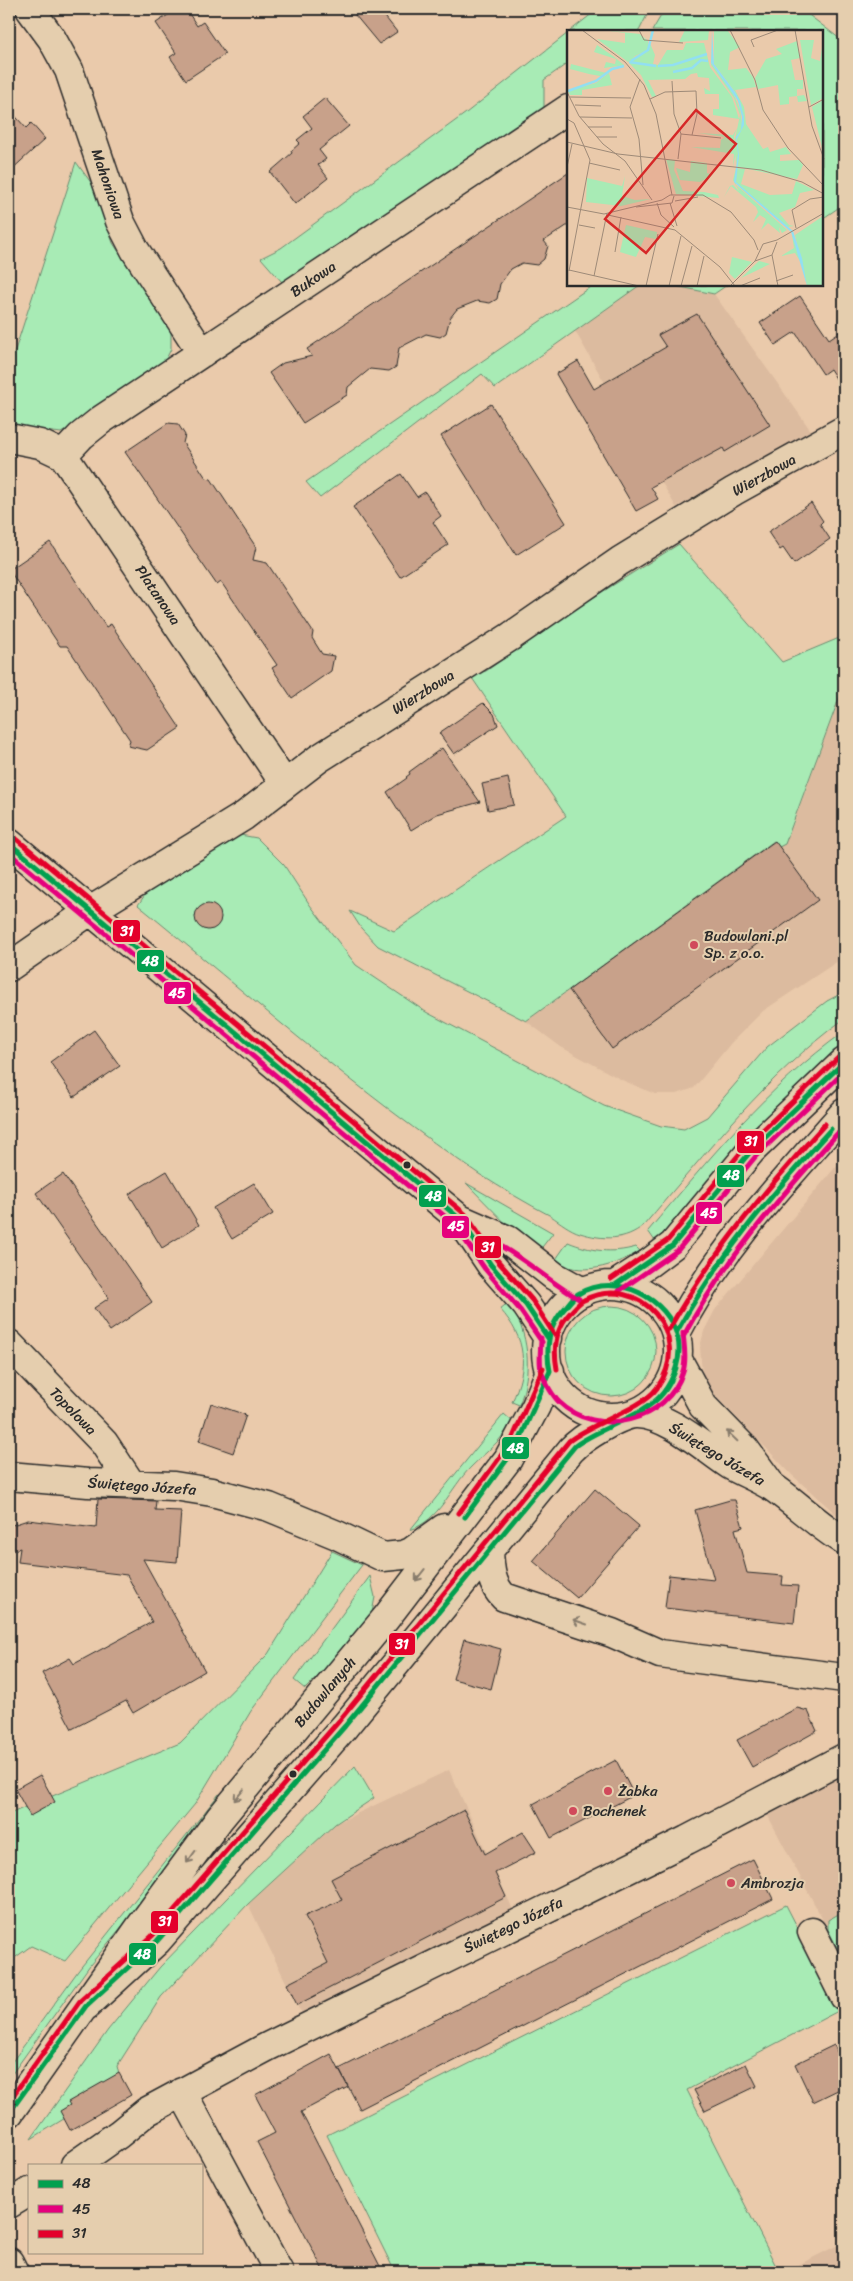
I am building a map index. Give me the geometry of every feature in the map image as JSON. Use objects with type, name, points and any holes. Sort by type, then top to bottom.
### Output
[{"type":"street","name":"Mahoniowa","points":[[30,9],[52,39],[69,70],[120,221],[135,250],[202,352]]},
{"type":"street","name":"Bukowa","points":[[63,455],[81,436],[101,420],[567,110]]},
{"type":"street","name":"Wierzbowa","points":[[9,967],[90,910],[244,816],[284,783],[318,759],[510,636],[620,561],[734,491],[844,430]]},
{"type":"street","points":[[9,438],[40,444],[63,455]]},
{"type":"street","name":"Platanowa","points":[[63,455],[284,783]]},
{"type":"street","points":[[9,843],[460,1219],[491,1265],[526,1305],[548,1338]]},
{"type":"street","points":[[615,1285],[649,1263],[677,1240],[751,1151],[844,1062]]},
{"type":"street","points":[[676,1333],[691,1304],[733,1244],[844,1113]]},
{"type":"street","points":[[460,1219],[508,1240],[554,1276],[583,1292]]},
{"type":"street","points":[[615,1285],[633,1288],[650,1296],[663,1309],[676,1333],[678,1360],[672,1378],[662,1394],[648,1406],[631,1414],[606,1416],[582,1409],[562,1393],[550,1371],[547,1354],[548,1338],[560,1311],[583,1292],[599,1286],[615,1285]]},
{"type":"street","name":"Topolowa","points":[[9,1344],[104,1443],[131,1484]]},
{"type":"street","name":"Świętego Józefa","points":[[678,1360],[703,1406],[745,1449],[774,1488]]},
{"type":"street","name":"Budowlanych","points":[[9,2113],[220,1818],[394,1608],[517,1446],[550,1371]]},
{"type":"street","name":"Świętego Józefa","points":[[631,1414],[652,1417],[681,1431],[730,1465],[774,1488],[820,1526],[844,1541]]},
{"type":"street","name":"Budowlanych","points":[[86,2006],[157,1941],[345,1726],[575,1446],[591,1434],[631,1414]]},
{"type":"street","name":"Świętego Józefa","points":[[9,1476],[174,1486],[242,1499],[269,1507],[329,1531],[383,1557]]},
{"type":"street","points":[[394,1608],[391,1576],[383,1557],[403,1555],[411,1552],[471,1508]]},
{"type":"street","name":"Świętego Józefa","points":[[820,1526],[844,1552]]},
{"type":"street","points":[[489,1551],[490,1573],[496,1587],[504,1597],[626,1639],[660,1654],[844,1678]]},
{"type":"street","name":"Świętego Józefa","points":[[76,2164],[146,2112],[267,2047],[687,1840],[844,1758]]},
{"type":"street","points":[[812,1932],[844,1996]]},
{"type":"street","points":[[182,2092],[278,2272]]},
{"type":"street","points":[[9,2204],[28,2193]]},
{"type":"street","points":[[9,2262],[14,2272]]},
{"type":"shaded area","points":[[639,286],[676,286],[714,294],[814,435],[676,507],[575,331]]},
{"type":"shaded area","points":[[844,685],[844,957],[763,1011],[731,1043],[694,1088],[677,1094],[655,1094],[622,1080],[561,1047],[526,1021],[775,841],[793,825]]},
{"type":"shaded area","points":[[844,1157],[844,1521],[792,1475],[714,1394],[702,1374],[700,1347],[704,1331],[715,1310]]},
{"type":"shaded area","points":[[449,1770],[515,1914],[306,2017],[299,2009],[248,1904],[335,1824]]},
{"type":"shaded area","points":[[844,1775],[844,1960],[767,1814]]},
{"type":"shaded area","points":[[844,2242],[844,2272],[784,2272]]},
{"type":"green space","points":[[598,9],[650,9],[640,30],[571,30]]},
{"type":"green space","points":[[665,9],[801,9],[844,42],[844,204],[823,218],[823,30],[653,30]]},
{"type":"green space","points":[[567,34],[567,64],[544,80],[544,112],[282,282],[261,258],[281,248],[466,113]]},
{"type":"green space","points":[[76,162],[92,184],[113,243],[171,331],[171,349],[166,359],[116,400],[61,433],[22,428],[9,422],[9,369]]},
{"type":"green space","points":[[592,286],[639,286],[495,388],[482,374],[320,498],[306,482]]},
{"type":"green space","points":[[676,286],[726,286],[714,294]]},
{"type":"green space","points":[[679,544],[782,662],[844,636],[844,685],[785,844],[779,847],[774,841],[526,1021],[378,946],[361,928],[350,911],[394,931],[566,816],[470,675],[486,671],[578,607]]},
{"type":"green space","points":[[240,835],[257,838],[284,865],[310,905],[356,965],[426,1012],[604,1106],[661,1126],[684,1129],[707,1117],[767,1047],[827,1001],[844,992],[844,1019],[816,1041],[763,1090],[714,1143],[644,1225],[629,1234],[614,1238],[580,1233],[479,1174],[434,1143],[348,1077],[138,905],[147,892],[228,840]]},
{"type":"green space","points":[[844,1032],[844,1047],[790,1093],[739,1144],[668,1229],[655,1241],[648,1231],[716,1151],[764,1100],[816,1053]]},
{"type":"green space","points":[[466,1183],[553,1233],[539,1251],[514,1232]]},
{"type":"green space","points":[[568,1242],[585,1248],[601,1250],[610,1251],[636,1247],[640,1251],[619,1261],[597,1268],[576,1268],[554,1262]]},
{"type":"green space","points":[[509,1302],[521,1327],[527,1352],[526,1379],[519,1405],[512,1402],[521,1377],[522,1354],[520,1342],[516,1331],[500,1309]]},
{"type":"green space","points":[[611,1306],[628,1309],[643,1319],[653,1334],[656,1351],[653,1368],[643,1383],[628,1393],[611,1396],[594,1393],[579,1383],[569,1368],[566,1351],[569,1334],[579,1319],[594,1309]]},
{"type":"green space","points":[[504,1414],[512,1421],[504,1434],[464,1475],[437,1511],[429,1519],[410,1530]]},
{"type":"green space","points":[[332,1551],[362,1565],[251,1711],[195,1804],[65,1961],[31,1946],[9,1962],[9,1814],[180,1743],[268,1654]]},
{"type":"green space","points":[[370,1576],[375,1597],[371,1618],[339,1656],[305,1689],[294,1680]]},
{"type":"green space","points":[[355,1766],[374,1798],[335,1824],[248,1904],[161,1997],[117,2066],[121,2084],[31,2139],[108,2030],[160,1967]]},
{"type":"green space","points":[[219,1794],[224,1797],[208,1822],[90,1965],[9,2078],[9,2066],[78,1971]]},
{"type":"green space","points":[[786,1905],[840,2010],[687,2090],[779,2272],[395,2272],[327,2135]]},
{"type":"green space","points":[[844,1911],[844,1960],[828,1930],[828,1920]]},
{"type":"building","points":[[177,9],[186,9],[197,26],[203,22],[225,54],[186,80],[170,57],[176,53],[156,23]]},
{"type":"building","points":[[350,9],[379,9],[397,32],[379,44]]},
{"type":"building","points":[[325,98],[349,126],[319,150],[326,159],[318,165],[328,178],[295,204],[270,172],[292,153],[291,151],[300,143],[297,140],[312,128],[303,116]]},
{"type":"building","points":[[9,109],[26,128],[31,123],[45,139],[9,172]]},
{"type":"building","points":[[567,174],[567,226],[544,241],[548,246],[544,259],[537,265],[522,263],[511,269],[500,284],[497,299],[490,303],[477,301],[457,309],[450,318],[446,333],[440,337],[426,334],[399,348],[396,367],[389,371],[370,369],[348,387],[347,395],[303,423],[269,373],[283,363],[312,356],[307,349]]},
{"type":"building","points":[[800,296],[829,339],[844,329],[844,391],[830,369],[823,374],[795,332],[775,345],[760,323]]},
{"type":"building","points":[[697,314],[770,425],[725,452],[723,448],[651,487],[658,499],[636,511],[556,374],[578,361],[594,389],[666,347],[658,335]]},
{"type":"building","points":[[491,404],[566,523],[516,555],[441,436]]},
{"type":"building","points":[[168,423],[178,424],[185,435],[183,443],[206,478],[211,479],[256,547],[253,560],[267,563],[313,632],[312,638],[322,654],[334,656],[331,671],[292,698],[272,668],[277,665],[221,582],[217,585],[125,452]]},
{"type":"building","points":[[401,474],[417,497],[425,492],[441,516],[433,522],[448,545],[400,577],[353,507]]},
{"type":"building","points":[[811,503],[823,521],[820,524],[830,539],[794,564],[783,548],[780,550],[768,532]]},
{"type":"building","points":[[50,542],[106,627],[111,624],[180,728],[147,750],[128,746],[130,740],[67,646],[60,646],[9,570]]},
{"type":"building","points":[[483,703],[494,714],[498,725],[454,754],[439,733]]},
{"type":"building","points":[[442,748],[480,802],[437,814],[411,830],[387,792],[407,778],[410,774],[409,772]]},
{"type":"building","points":[[508,778],[514,805],[488,810],[482,784]]},
{"type":"building","name":"Budowlani.pl Sp. z o.o.","points":[[775,841],[818,900],[612,1049],[569,990]]},
{"type":"building","points":[[208,904],[217,908],[221,917],[217,926],[208,930],[199,926],[195,917],[199,908]]},
{"type":"building","points":[[94,1030],[120,1066],[74,1097],[50,1062]]},
{"type":"building","points":[[167,1171],[199,1225],[162,1248],[129,1194]]},
{"type":"building","points":[[63,1174],[152,1302],[110,1331],[94,1308],[109,1298],[36,1193]]},
{"type":"building","points":[[254,1183],[273,1214],[232,1239],[213,1208]]},
{"type":"building","points":[[211,1403],[246,1415],[233,1453],[199,1441]]},
{"type":"building","points":[[595,1489],[639,1526],[577,1598],[533,1561]]},
{"type":"building","points":[[98,1499],[156,1501],[155,1510],[181,1511],[177,1562],[143,1559],[205,1671],[133,1713],[126,1701],[72,1729],[42,1673],[70,1658],[74,1664],[152,1622],[127,1575],[18,1562],[20,1548],[9,1552],[9,1526],[28,1520],[96,1528]]},
{"type":"building","points":[[735,1500],[743,1527],[735,1529],[747,1573],[783,1576],[782,1585],[798,1586],[794,1623],[665,1608],[669,1575],[714,1580],[695,1510]]},
{"type":"building","points":[[464,1639],[501,1649],[491,1689],[453,1679]]},
{"type":"building","points":[[797,1708],[808,1711],[817,1731],[752,1767],[737,1740]]},
{"type":"building","points":[[616,1760],[634,1795],[551,1838],[533,1804]]},
{"type":"building","points":[[40,1775],[55,1802],[30,1816],[15,1789]]},
{"type":"building","points":[[464,1810],[485,1854],[523,1832],[536,1852],[495,1873],[506,1897],[297,2005],[287,1984],[328,1963],[305,1916],[342,1900],[331,1879]]},
{"type":"building","points":[[753,1859],[773,1899],[360,2109],[339,2069]]},
{"type":"building","points":[[834,2045],[844,2067],[844,2087],[813,2102],[795,2064]]},
{"type":"building","points":[[331,2054],[348,2087],[301,2112],[383,2272],[324,2272],[257,2142],[275,2133],[255,2095]]},
{"type":"building","points":[[746,2064],[757,2086],[705,2111],[694,2090]]},
{"type":"building","points":[[119,2073],[131,2095],[70,2130],[60,2111],[70,2105],[68,2102]]},
{"type":"transit line","name":"31","points":[[14,837],[465,1214],[497,1260],[532,1300],[554,1334]]},
{"type":"transit line","name":"48","points":[[9,843],[460,1219],[491,1265],[526,1305],[548,1338]]},
{"type":"transit line","name":"45","points":[[9,853],[454,1224],[485,1269],[520,1310],[542,1342]]},
{"type":"transit line","name":"31","points":[[611,1279],[668,1240],[746,1146],[839,1057]]},
{"type":"transit line","name":"48","points":[[615,1285],[673,1245],[751,1151],[844,1062]]},
{"type":"transit line","name":"45","points":[[619,1291],[678,1250],[756,1156],[844,1072]]},
{"type":"transit line","name":"31","points":[[669,1329],[703,1274],[741,1222],[825,1124]]},
{"type":"transit line","name":"48","points":[[676,1333],[692,1305],[728,1252],[788,1177],[831,1129]]},
{"type":"transit line","name":"45","points":[[683,1337],[734,1256],[794,1182],[837,1134]]},
{"type":"transit line","name":"45","points":[[490,1240],[513,1253],[579,1299]]},
{"type":"transit line","name":"48","points":[[9,2113],[86,2006],[157,1941],[345,1726],[575,1446],[596,1433],[634,1415],[655,1401],[663,1393],[671,1381],[676,1368],[679,1353],[678,1339],[673,1324],[664,1311],[639,1292],[624,1287],[608,1286],[593,1288],[574,1297],[555,1322],[548,1345],[550,1371]]},
{"type":"transit line","name":"31","points":[[9,2101],[80,2001],[152,1936],[339,1721],[569,1441],[640,1403],[657,1388],[667,1368],[669,1348],[665,1329],[655,1314],[641,1302],[624,1294],[604,1294],[584,1300],[565,1319],[558,1332],[555,1346],[557,1369]]},
{"type":"transit line","name":"45","points":[[541,1338],[541,1372],[559,1402],[575,1413],[592,1420],[611,1422],[630,1420],[647,1413],[663,1403],[675,1388],[683,1371],[685,1362],[683,1333]]},
{"type":"transit line","name":"31","points":[[459,1513],[511,1442],[543,1368]]},
{"type":"transit line","name":"48","points":[[465,1517],[517,1446],[550,1371]]},
{"type":"place","name":"Budowlani.pl Sp. z o.o.","points":[[694,945]]},
{"type":"place","name":"Żabka","points":[[608,1791]]},
{"type":"place","name":"Bochenek","points":[[573,1811]]},
{"type":"place","name":"Ambrozja","points":[[731,1883]]}]
